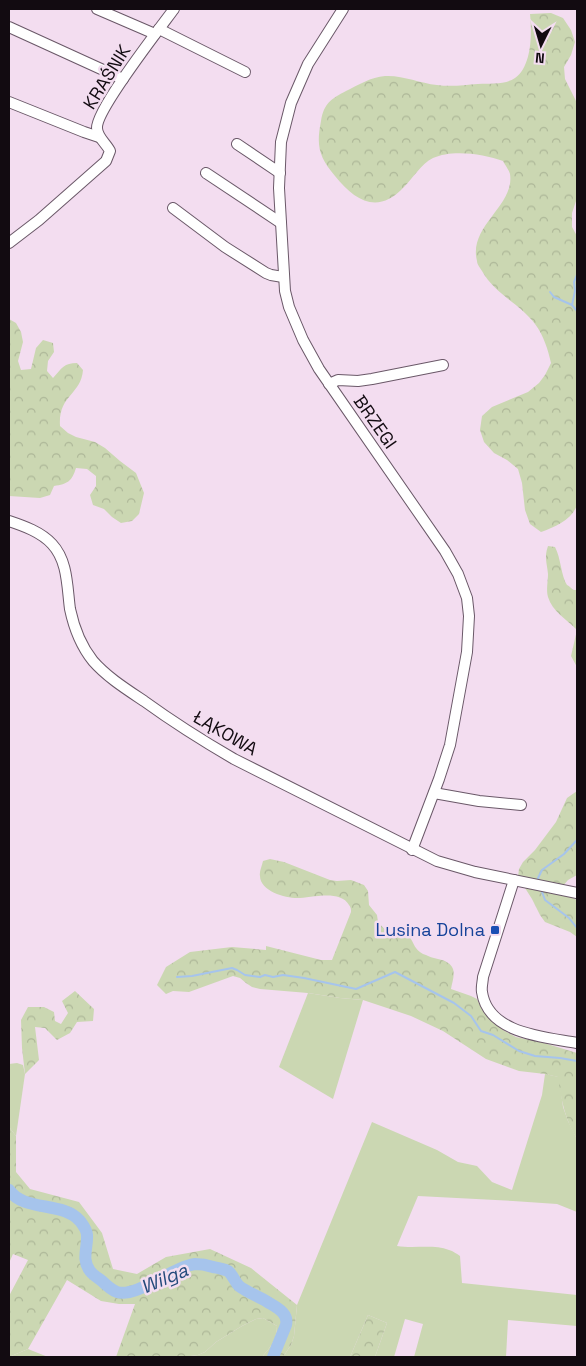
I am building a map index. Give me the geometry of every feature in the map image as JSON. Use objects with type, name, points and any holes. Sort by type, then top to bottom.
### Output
[{"type":"street","points":[[97,9],[157,32],[245,72]]},
{"type":"street","name":"KRAŚNIK","points":[[9,243],[39,220],[106,161],[110,151],[99,137],[97,124],[99,117],[174,9]]},
{"type":"street","name":"BRZEGI","points":[[343,9],[308,64],[291,103],[281,142],[283,277],[289,307],[303,340],[328,384],[445,551],[458,574],[467,598],[469,616],[467,652],[450,745],[412,850]]},
{"type":"street","points":[[9,27],[124,79]]},
{"type":"street","points":[[9,102],[99,137]]},
{"type":"street","points":[[237,144],[280,173]]},
{"type":"street","points":[[206,173],[281,224]]},
{"type":"street","points":[[173,208],[225,248],[271,276],[283,277]]},
{"type":"street","points":[[328,384],[338,380],[358,381],[443,365]]},
{"type":"street","name":"ŁĄKOWA","points":[[9,521],[37,532],[52,543],[58,552],[66,574],[73,624],[93,661],[116,682],[164,715],[219,751],[412,850],[448,865],[577,893]]},
{"type":"street","points":[[434,793],[479,801],[521,805]]},
{"type":"street","points":[[514,880],[483,977],[482,992],[488,1008],[498,1020],[511,1029],[577,1043]]},
{"type":"green space","points":[[551,13],[563,18],[571,30],[575,42],[571,55],[564,67],[565,79],[577,103],[577,198],[572,213],[572,227],[577,236],[577,505],[567,519],[541,532],[530,524],[525,510],[522,483],[518,469],[494,453],[484,442],[480,430],[482,416],[492,407],[528,392],[539,383],[551,363],[543,338],[535,324],[487,279],[477,262],[476,249],[479,237],[506,196],[510,185],[508,169],[503,161],[487,156],[458,153],[441,155],[425,164],[394,196],[385,201],[367,201],[359,198],[343,185],[325,163],[320,151],[319,137],[322,115],[329,102],[346,91],[375,78],[385,76],[398,77],[447,86],[507,82],[515,78],[525,66],[530,49],[530,14]]},
{"type":"green space","points":[[9,319],[16,323],[21,332],[23,342],[18,361],[21,370],[31,369],[36,348],[43,340],[53,343],[54,352],[48,361],[47,371],[53,378],[69,364],[77,363],[83,370],[78,385],[62,408],[60,426],[76,437],[95,442],[105,448],[136,473],[144,493],[139,514],[132,521],[121,523],[104,509],[93,505],[90,495],[96,486],[96,476],[87,469],[76,468],[71,479],[66,483],[54,486],[50,495],[40,498],[9,496]]},
{"type":"green space","points":[[548,546],[555,547],[567,585],[573,590],[577,590],[577,630],[556,611],[548,597],[546,557]]},
{"type":"green space","points":[[577,630],[577,667],[571,656]]},
{"type":"green space","points":[[577,791],[577,875],[568,880],[562,887],[565,894],[577,900],[577,937],[570,932],[545,922],[518,877],[519,869],[523,862],[535,850],[556,822],[567,798]]},
{"type":"green space","points":[[270,859],[284,862],[330,880],[351,880],[364,885],[368,891],[369,905],[377,915],[378,922],[388,933],[407,935],[420,952],[451,965],[454,974],[451,989],[477,999],[483,1011],[493,1021],[503,1030],[516,1037],[577,1053],[577,1139],[564,1109],[558,1077],[519,1071],[486,1059],[443,1031],[411,1016],[363,1000],[260,989],[252,987],[240,978],[233,976],[189,992],[173,991],[166,994],[157,985],[166,967],[190,952],[232,947],[266,950],[266,946],[321,960],[332,960],[351,912],[350,906],[339,897],[292,898],[274,893],[264,886],[260,874],[263,861]]},
{"type":"green space","points":[[75,991],[94,1009],[93,1021],[77,1022],[70,1033],[57,1040],[45,1028],[35,1027],[39,1060],[25,1074],[21,1020],[28,1007],[44,1007],[54,1012],[55,1021],[61,1024],[68,1013],[62,1001]]},
{"type":"green space","points":[[308,993],[363,1000],[333,1099],[279,1067]]},
{"type":"green space","points":[[17,1063],[23,1065],[25,1074],[16,1136],[9,1127],[9,1064]]},
{"type":"green space","points":[[545,1074],[559,1077],[563,1107],[577,1139],[577,1212],[557,1204],[418,1196],[397,1246],[437,1247],[453,1252],[460,1256],[462,1283],[577,1295],[577,1326],[508,1320],[506,1357],[414,1357],[423,1324],[405,1319],[394,1357],[375,1357],[387,1323],[368,1315],[350,1357],[283,1357],[291,1345],[294,1336],[297,1305],[372,1122],[437,1150],[458,1162],[477,1166],[492,1182],[512,1190],[542,1095]]},
{"type":"green space","points":[[9,1127],[16,1136],[16,1172],[30,1189],[79,1202],[102,1233],[113,1269],[137,1274],[166,1257],[210,1249],[251,1268],[297,1305],[294,1336],[291,1345],[283,1357],[262,1357],[276,1335],[277,1326],[263,1318],[256,1319],[242,1326],[198,1355],[183,1357],[116,1357],[135,1304],[101,1301],[67,1280],[28,1349],[9,1357],[9,1296],[28,1260],[13,1254],[9,1263]]},
{"type":"green space","points":[[368,1315],[387,1323],[375,1357],[350,1357]]},
{"type":"green space","points":[[263,1318],[277,1326],[276,1335],[262,1357],[183,1357],[205,1352],[216,1342],[242,1326],[256,1319]]},
{"type":"green space","points":[[28,1349],[48,1357],[9,1357]]},
{"type":"waterway","points":[[577,275],[574,282],[575,291],[572,305],[577,311]]},
{"type":"waterway","points":[[550,292],[554,297],[572,305]]},
{"type":"waterway","points":[[539,882],[538,878],[542,870],[564,854],[577,840]]},
{"type":"waterway","points":[[541,889],[545,900],[569,918],[577,928]]},
{"type":"waterway","points":[[177,977],[232,968],[245,975],[260,977],[265,975],[273,977],[283,975],[356,989],[395,972],[454,1003],[471,1016],[481,1031],[493,1035],[519,1051],[535,1056],[577,1061]]},
{"type":"waterway","name":"Wilga","points":[[9,1190],[16,1197],[24,1201],[64,1211],[80,1221],[87,1233],[85,1258],[87,1266],[94,1275],[117,1292],[134,1291],[176,1270],[195,1264],[228,1271],[239,1286],[283,1313],[286,1325],[273,1357]]},
{"type":"place","name":"Lusina Dolna","points":[[495,930]]}]
